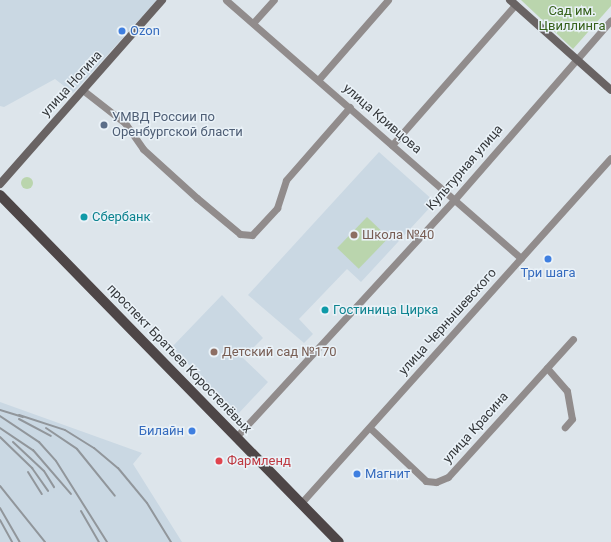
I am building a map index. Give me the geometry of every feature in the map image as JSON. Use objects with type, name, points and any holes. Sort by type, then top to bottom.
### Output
[{"type":"main road","name":"проспект Братьев Коростелёвых","points":[[0,195],[302,502],[339,542]]},
{"type":"street","name":"улица Ногина","points":[[0,184],[84,91],[162,0]]},
{"type":"street","name":"улица Кривцова","points":[[226,0],[455,198],[521,258]]},
{"type":"street","points":[[253,24],[274,0]]},
{"type":"street","points":[[319,80],[388,0]]},
{"type":"street","points":[[392,145],[513,3],[611,90]]},
{"type":"street","name":"Культурная улица","points":[[237,436],[455,198],[576,58],[611,20]]},
{"type":"street","points":[[84,91],[124,123],[143,149],[197,198],[240,234],[252,235],[277,208],[286,180],[350,107]]},
{"type":"street","name":"улица Чернышевского","points":[[302,502],[611,158]]},
{"type":"street","name":"улица Красина","points":[[370,428],[426,481],[436,482],[448,477],[573,339]]},
{"type":"street","points":[[547,368],[567,391],[572,419],[565,428]]},
{"type":"shaded area","points":[[0,0],[157,0],[73,93],[55,79],[4,107],[0,106]]},
{"type":"shaded area","name":"Школа №40","points":[[379,152],[435,202],[361,282],[347,269],[299,319],[313,334],[304,343],[248,295]]},
{"type":"shaded area","name":"Детский сад №170","points":[[222,295],[263,338],[243,358],[268,382],[237,415],[172,347]]},
{"type":"shaded area","points":[[0,402],[142,453],[133,464],[182,542],[0,542]]},
{"type":"green space","name":"Сад им. Цвиллинга","points":[[521,0],[611,0],[611,6],[573,49]]},
{"type":"green space","points":[[29,177],[32,178],[32,188],[25,189],[22,188],[21,181],[22,178]]},
{"type":"green space","points":[[367,217],[389,238],[359,269],[337,248]]},
{"type":"railway","points":[[0,410],[23,417]]},
{"type":"railway","points":[[19,415],[65,430],[94,448],[118,468],[147,503],[171,542]]},
{"type":"railway","points":[[0,416],[39,442],[56,461],[107,542]]},
{"type":"railway","points":[[19,419],[51,436]]},
{"type":"railway","points":[[0,428],[33,450],[71,494]]},
{"type":"railway","points":[[46,428],[77,449],[115,496]]},
{"type":"railway","points":[[0,437],[32,468],[48,491]]},
{"type":"railway","points":[[13,442],[44,471],[54,487]]},
{"type":"railway","points":[[28,472],[42,494]]},
{"type":"railway","points":[[0,486],[45,542]]},
{"type":"railway","points":[[0,508],[20,542]]},
{"type":"railway","points":[[81,511],[99,542]]},
{"type":"railway","points":[[0,520],[12,542]]},
{"type":"place","name":"Ozon","points":[[122,31]]},
{"type":"place","name":"УМВД России по Оренбургской бласти","points":[[104,125]]},
{"type":"place","name":"Сбербанк","points":[[84,217]]},
{"type":"place","name":"Школа №40","points":[[354,235]]},
{"type":"place","name":"Три шага","points":[[548,259]]},
{"type":"place","name":"Гостиница Цирка","points":[[325,310]]},
{"type":"place","name":"Детский сад №170","points":[[214,352]]},
{"type":"place","name":"Билайн","points":[[192,431]]},
{"type":"place","name":"Фармленд","points":[[219,461]]},
{"type":"place","name":"Магнит","points":[[357,474]]}]
